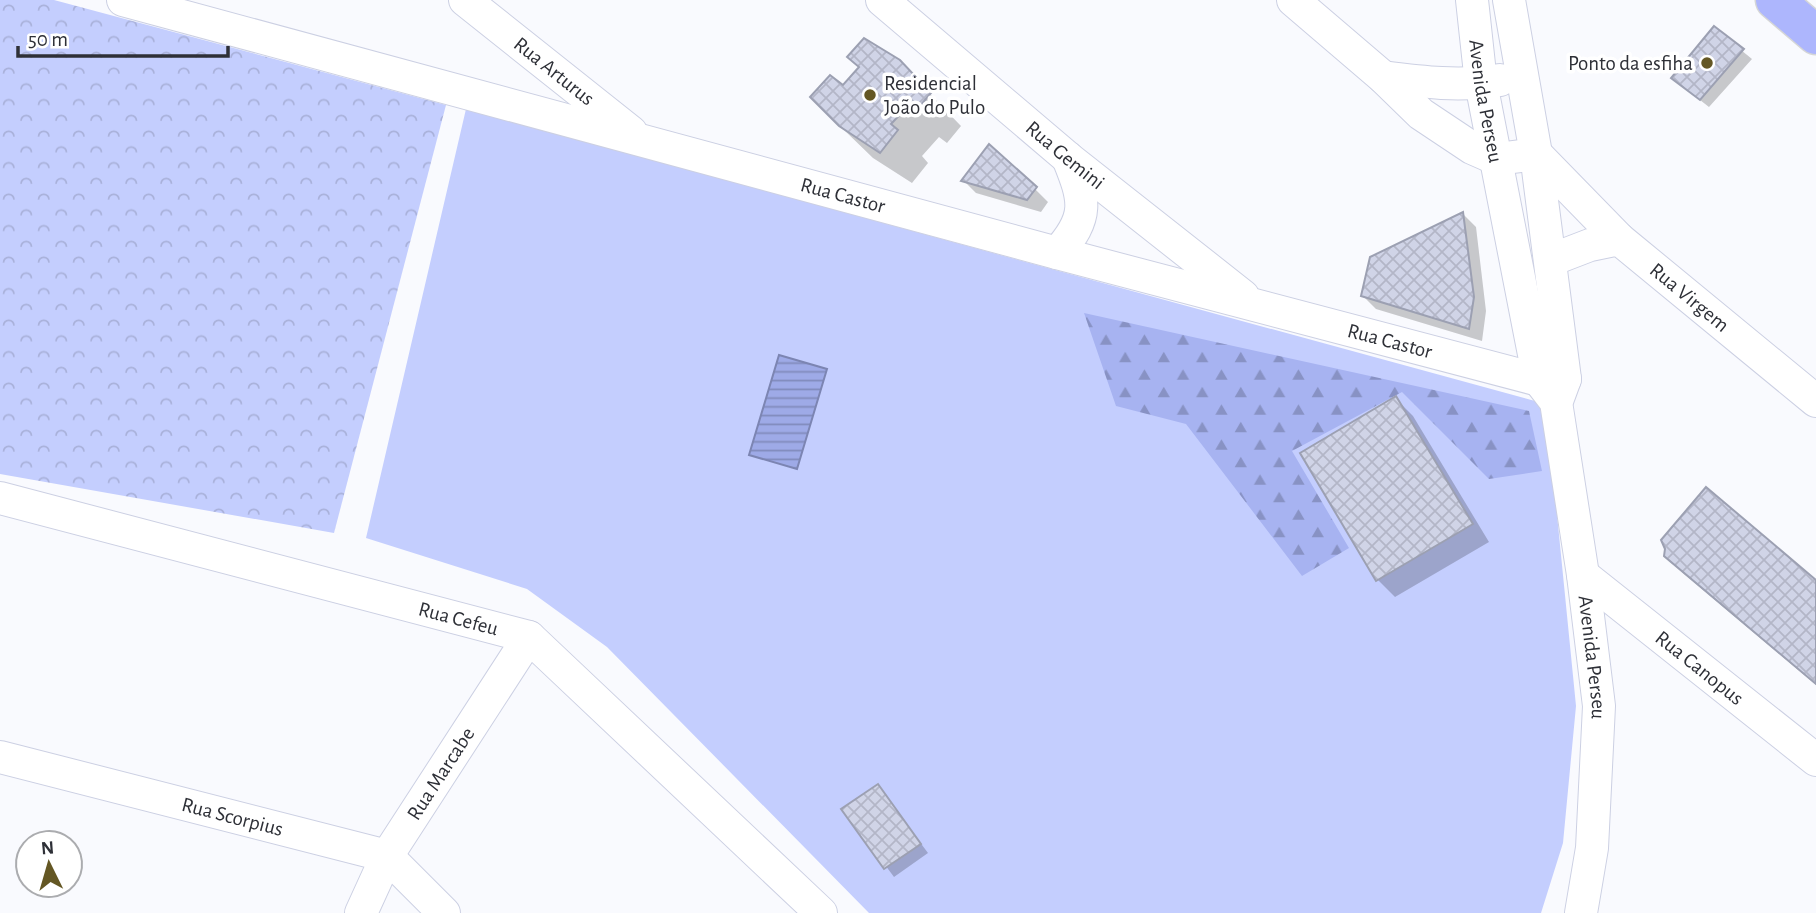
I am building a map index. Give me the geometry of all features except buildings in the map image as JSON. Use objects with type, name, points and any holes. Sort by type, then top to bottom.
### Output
[{"type":"main road","points":[[1775,0],[1816,35]]},
{"type":"street","name":"Rua Castor","points":[[123,0],[1057,253],[1252,303],[1553,387]]},
{"type":"street","name":"Rua Arturus","points":[[465,0],[642,141]]},
{"type":"street","name":"Rua Gemini","points":[[882,0],[1068,158],[1252,303]]},
{"type":"street","points":[[1293,0],[1383,77],[1421,114],[1472,148],[1497,159],[1536,154]]},
{"type":"street","name":"Avenida Perseu","points":[[1472,0],[1481,83],[1553,387],[1583,575],[1599,706],[1592,848],[1581,913]]},
{"type":"street","name":"Avenida Perseu","points":[[1509,0],[1551,260],[1553,387]]},
{"type":"street","points":[[1383,77],[1429,83],[1481,83],[1522,76]]},
{"type":"street","name":"Rua Virgem","points":[[1536,154],[1619,239],[1816,401]]},
{"type":"street","points":[[1057,253],[1074,235],[1081,215],[1082,191],[1068,158]]},
{"type":"street","points":[[1551,260],[1590,245],[1619,239]]},
{"type":"street","name":"Rua Cefeu","points":[[0,498],[529,638],[821,913]]},
{"type":"street","name":"Rua Canopus","points":[[1583,575],[1816,760]]},
{"type":"street","name":"Rua Marcabe","points":[[361,913],[387,856],[529,638]]},
{"type":"street","name":"Rua Scorpius","points":[[0,757],[387,856]]},
{"type":"street","points":[[387,856],[444,913]]},
{"type":"green space","points":[[0,0],[54,0],[446,105],[334,533],[0,474]]},
{"type":"green space","points":[[466,109],[1546,404],[1576,706],[1563,843],[1541,913],[869,913],[607,647],[527,589],[366,538]]},
{"type":"green space","points":[[1084,313],[1529,411],[1542,471],[1489,479],[1402,392],[1292,451],[1349,548],[1302,576],[1186,424],[1116,406]]},
{"type":"shaded area","points":[[779,355],[827,369],[797,469],[749,455]]},
{"type":"place","name":"Ponto da esfiha","points":[[1707,63]]},
{"type":"place","name":"Residencial João do Pulo","points":[[870,95]]}]
